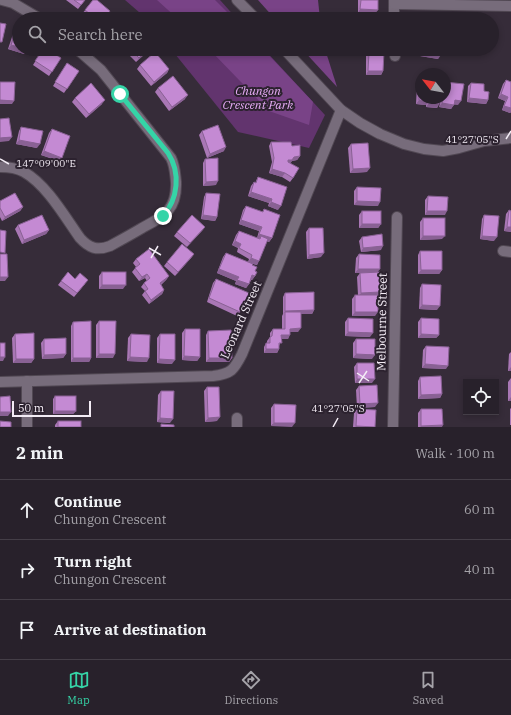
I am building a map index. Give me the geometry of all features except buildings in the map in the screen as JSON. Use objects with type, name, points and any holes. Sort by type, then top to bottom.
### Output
[{"type":"street","points":[[2,0],[13,3],[28,12]]},
{"type":"street","points":[[237,0],[249,12]]},
{"type":"street","points":[[394,2],[511,6]]},
{"type":"street","points":[[0,167],[16,168],[24,171],[45,189],[85,244],[95,248],[105,248],[117,242],[163,216],[171,206],[176,193],[176,187],[175,170],[171,158],[104,75],[84,56]]},
{"type":"street","points":[[291,56],[342,110],[360,123],[380,134],[404,144],[424,149],[443,151],[484,141],[511,138]]},
{"type":"street","name":"Leonard Street","points":[[27,381],[213,376],[224,375],[232,371],[242,354],[342,110]]},
{"type":"street","name":"Melbourne Street","points":[[393,427],[397,216]]},
{"type":"street","points":[[0,382],[27,381],[27,427]]},
{"type":"green space","points":[[125,0],[220,0],[231,12],[139,12]]},
{"type":"green space","points":[[157,0],[215,0],[227,12],[170,12]]},
{"type":"green space","points":[[258,0],[318,0],[319,12],[269,12]]},
{"type":"green space","name":"Chungon Crescent Park","points":[[177,56],[270,56],[325,115],[309,148],[238,132]]},
{"type":"green space","points":[[216,56],[270,56],[313,102],[309,125],[269,111]]},
{"type":"green space","points":[[308,56],[327,56],[337,87]]},
{"type":"route","points":[[120,94],[168,153],[174,163],[176,193],[171,206],[163,216]]}]
